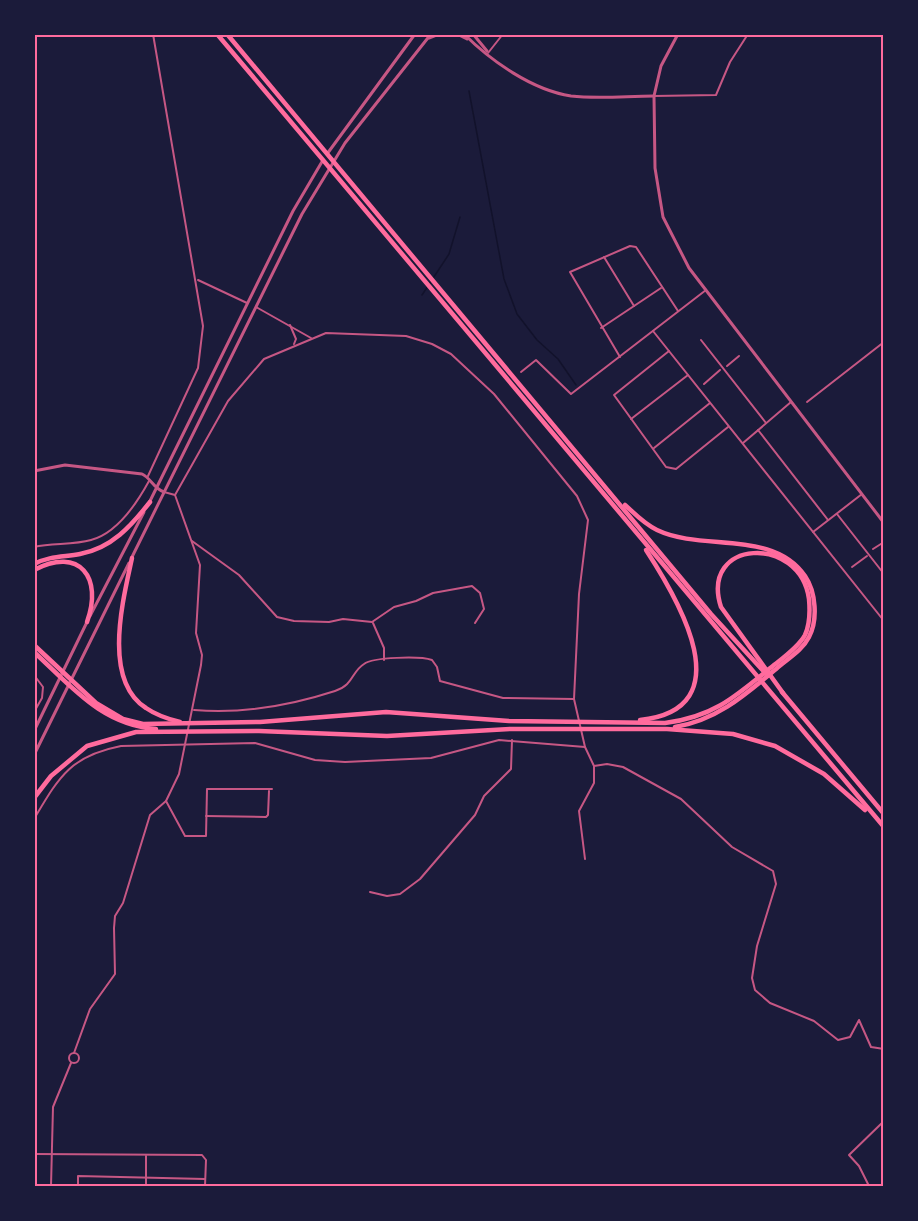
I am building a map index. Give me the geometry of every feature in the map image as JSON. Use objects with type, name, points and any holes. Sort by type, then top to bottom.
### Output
[{"type":"highway","points":[[217,34],[352,198],[883,827]]},
{"type":"highway","points":[[227,34],[612,492],[711,614],[783,693],[884,814]]},
{"type":"highway","points":[[612,492],[641,520],[658,530],[699,541],[765,548],[794,562],[812,588],[814,624],[805,644],[750,688],[707,718],[667,729]]},
{"type":"highway","points":[[34,564],[43,559],[89,552],[108,543],[135,521],[150,502]]},
{"type":"highway","points":[[618,722],[665,717],[681,706],[695,683],[696,670],[691,636],[677,599],[634,532]]},
{"type":"highway","points":[[776,666],[805,635],[809,623],[808,590],[802,579],[781,558],[765,552],[749,552],[726,566],[718,578],[716,593],[721,608],[783,693]]},
{"type":"highway","points":[[132,558],[120,635],[119,661],[123,680],[131,695],[144,708],[186,724]]},
{"type":"highway","points":[[34,570],[48,563],[60,561],[82,569],[89,576],[94,594],[87,622]]},
{"type":"highway","points":[[34,645],[106,716],[122,724],[199,732],[387,736],[560,729],[667,729],[733,734],[775,746],[824,774],[883,827]]},
{"type":"highway","points":[[34,652],[57,669]]},
{"type":"highway","points":[[86,696],[123,720],[143,724],[201,724],[386,712],[508,721],[665,723],[686,720],[720,708],[750,688]]},
{"type":"highway","points":[[34,798],[51,776],[87,746],[136,732],[183,731]]},
{"type":"street","points":[[34,547],[93,540],[107,533],[122,520],[141,496],[198,368],[203,326],[197,280],[153,34]]},
{"type":"street","points":[[34,731],[293,211],[335,140],[415,34]]},
{"type":"street","points":[[34,755],[302,214],[345,143],[431,34]]},
{"type":"street","points":[[428,38],[439,34]]},
{"type":"street","points":[[457,34],[470,40]]},
{"type":"street","points":[[464,34],[518,76],[570,96],[716,95],[730,62],[748,34]]},
{"type":"street","points":[[488,53],[503,34]]},
{"type":"street","points":[[678,34],[661,66],[654,96],[655,168],[663,217],[689,268],[884,522]]},
{"type":"street","points":[[473,35],[488,53]]},
{"type":"street","points":[[620,357],[570,272],[630,246],[636,247],[678,311]]},
{"type":"street","points":[[604,257],[634,306]]},
{"type":"street","points":[[197,280],[256,307],[311,339]]},
{"type":"street","points":[[602,328],[663,287]]},
{"type":"street","points":[[521,372],[536,360],[571,394],[706,290]]},
{"type":"street","points":[[290,325],[296,339],[293,345]]},
{"type":"street","points":[[653,331],[884,621]]},
{"type":"street","points":[[51,1186],[50,1154],[53,1107],[71,1063],[69,1057],[74,1053],[90,1009],[115,974],[116,916],[123,903],[150,815],[166,801],[178,774],[194,710],[202,655],[196,633],[200,565],[175,495],[228,401],[243,380],[264,358],[326,333],[388,333],[432,344],[451,354],[494,394],[577,496],[588,520],[579,594],[574,699],[585,747],[594,766],[594,783],[579,811],[585,859]]},
{"type":"street","points":[[701,340],[766,423]]},
{"type":"street","points":[[807,402],[884,342]]},
{"type":"street","points":[[669,351],[614,395],[666,467],[676,469],[729,427]]},
{"type":"street","points":[[726,366],[739,356]]},
{"type":"street","points":[[704,384],[720,370]]},
{"type":"street","points":[[631,420],[688,375]]},
{"type":"street","points":[[494,394],[499,391]]},
{"type":"street","points":[[742,444],[791,402]]},
{"type":"street","points":[[653,448],[710,403]]},
{"type":"street","points":[[758,430],[828,520]]},
{"type":"street","points":[[34,471],[65,465],[148,478],[156,489],[175,495]]},
{"type":"street","points":[[813,532],[862,494]]},
{"type":"street","points":[[837,514],[884,574]]},
{"type":"street","points":[[192,541],[239,575],[277,617],[294,621],[329,622],[342,619],[372,622],[394,607],[433,593],[472,586],[480,593],[484,609],[476,623]]},
{"type":"street","points":[[873,549],[884,542]]},
{"type":"street","points":[[852,567],[867,556]]},
{"type":"street","points":[[372,622],[384,648],[384,660]]},
{"type":"street","points":[[194,710],[224,713],[260,710],[334,692],[347,687],[363,664],[384,660],[432,660],[437,667],[440,681],[503,698],[574,699]]},
{"type":"street","points":[[34,675],[44,687],[42,698],[34,712]]},
{"type":"street","points":[[34,819],[58,778],[81,759],[100,750],[121,746],[255,743],[315,760],[345,762],[431,758],[499,740],[585,747]]},
{"type":"street","points":[[370,892],[387,896],[400,894],[420,879],[475,815],[484,796],[511,769],[512,741]]},
{"type":"street","points":[[594,766],[607,764],[623,767],[681,799],[732,847],[773,872],[776,884],[757,946],[752,978],[755,990],[770,1003],[814,1021],[838,1040],[850,1036],[859,1020],[871,1047],[884,1049]]},
{"type":"street","points":[[166,801],[185,836],[206,836],[206,816],[207,789],[271,789],[266,817],[206,816]]},
{"type":"street","points":[[71,1063],[78,1060],[78,1056],[74,1053]]},
{"type":"street","points":[[869,1186],[859,1166],[849,1155],[884,1121]]},
{"type":"street","points":[[34,1154],[202,1155],[206,1160],[205,1186]]},
{"type":"street","points":[[146,1155],[146,1186]]},
{"type":"street","points":[[78,1186],[78,1176],[205,1179]]},
{"type":"waterway","points":[[469,91],[504,279],[517,314],[537,340],[558,359],[576,385]]},
{"type":"waterway","points":[[422,295],[449,254],[460,217]]}]
